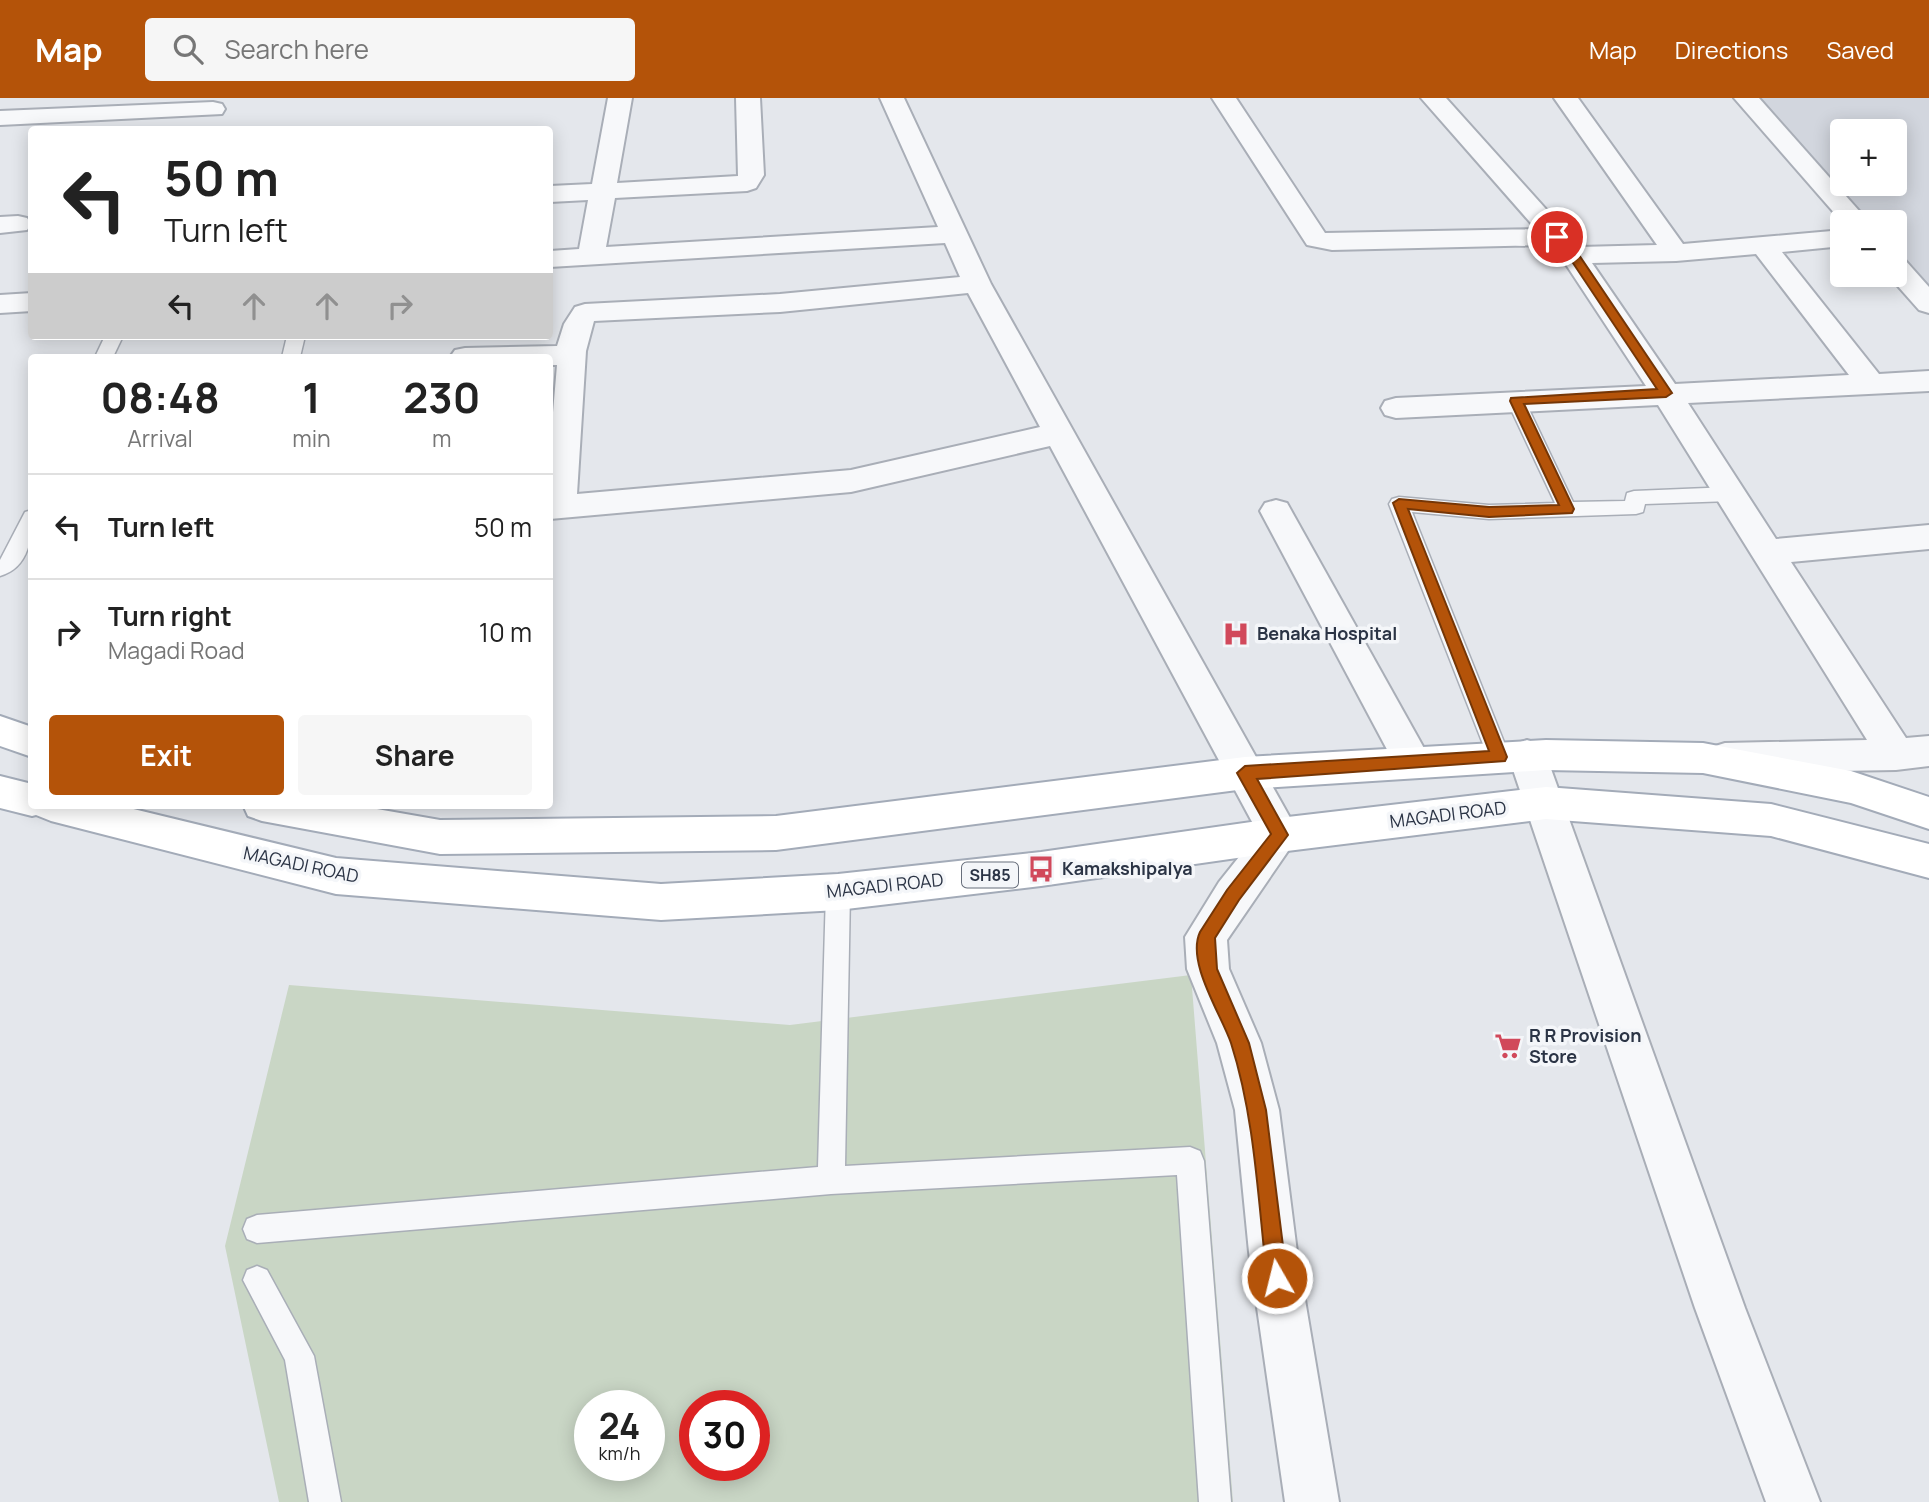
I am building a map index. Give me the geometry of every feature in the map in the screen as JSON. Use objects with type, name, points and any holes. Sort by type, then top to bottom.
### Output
[{"type":"main road","points":[[0,732],[28,741]]},
{"type":"main road","points":[[284,809],[440,837],[776,832],[1245,773],[1513,756],[1703,758],[1850,787],[1929,813]]},
{"type":"main road","points":[[0,792],[28,799]]},
{"type":"main road","name":"MAGADI ROAD","points":[[67,809],[336,876],[661,902],[838,892],[1041,869],[1279,835],[1546,803],[1771,820],[1929,861]]},
{"type":"street","points":[[592,257],[620,98]]},
{"type":"street","points":[[553,194],[602,194],[747,183],[751,176],[748,98]]},
{"type":"street","points":[[892,98],[977,284],[1279,835],[1233,895],[1206,937],[1208,969],[1240,1043],[1257,1110],[1273,1252],[1312,1502]]},
{"type":"street","points":[[1224,98],[1316,239],[1332,242],[1565,246],[1676,253],[1830,239]]},
{"type":"street","points":[[1433,98],[1565,246],[1666,393],[1768,552],[1912,753]]},
{"type":"street","points":[[1566,98],[1676,253]]},
{"type":"street","points":[[1746,98],[1845,210]]},
{"type":"street","points":[[0,118],[214,109]]},
{"type":"street","points":[[553,259],[953,234]]},
{"type":"street","points":[[1763,245],[1871,384]]},
{"type":"street","points":[[1907,279],[1929,304]]},
{"type":"street","points":[[553,506],[561,498],[572,363],[570,355],[584,313],[780,303],[977,284]]},
{"type":"street","points":[[0,304],[28,302]]},
{"type":"street","points":[[553,355],[570,355]]},
{"type":"street","points":[[1396,408],[1929,381]]},
{"type":"street","points":[[553,507],[852,481],[1059,433]]},
{"type":"street","points":[[1276,510],[1412,761]]},
{"type":"street","points":[[1768,552],[1929,537]]},
{"type":"street","points":[[1703,758],[1912,753]]},
{"type":"street","points":[[1513,756],[1546,803],[1720,1308],[1793,1502]]},
{"type":"lane","points":[[1516,401],[1567,509]]},
{"type":"lane","points":[[1513,756],[1399,503],[1489,512],[1636,507],[1634,498],[1731,494]]},
{"type":"lane","points":[[5,566],[28,524]]},
{"type":"lane","points":[[5,566],[28,562]]},
{"type":"lane","points":[[831,1180],[838,892]]},
{"type":"lane","points":[[257,1228],[831,1180],[1190,1161],[1214,1502]]},
{"type":"lane","points":[[257,1280],[299,1356],[325,1502]]},
{"type":"shaded area","points":[[1757,98],[1929,98],[1929,291],[1907,267],[1907,210],[1856,210],[1844,196],[1907,196],[1907,119],[1830,119],[1830,180]]},
{"type":"green space","points":[[1191,975],[1233,1502],[279,1502],[225,1246],[289,985],[790,1025]]},
{"type":"place","name":"Benaka Hospital","points":[[1236,634]]},
{"type":"place","name":"Kamakshipalya","points":[[1041,869]]},
{"type":"place","name":"R R Provision Store","points":[[1508,1046]]},
{"type":"route","points":[[1277,1278],[1257,1110],[1240,1043],[1208,969],[1206,937],[1233,895],[1279,835],[1245,773],[1499,757],[1399,503],[1489,512],[1567,509],[1516,401],[1666,393],[1573,255],[1557,237]]}]
